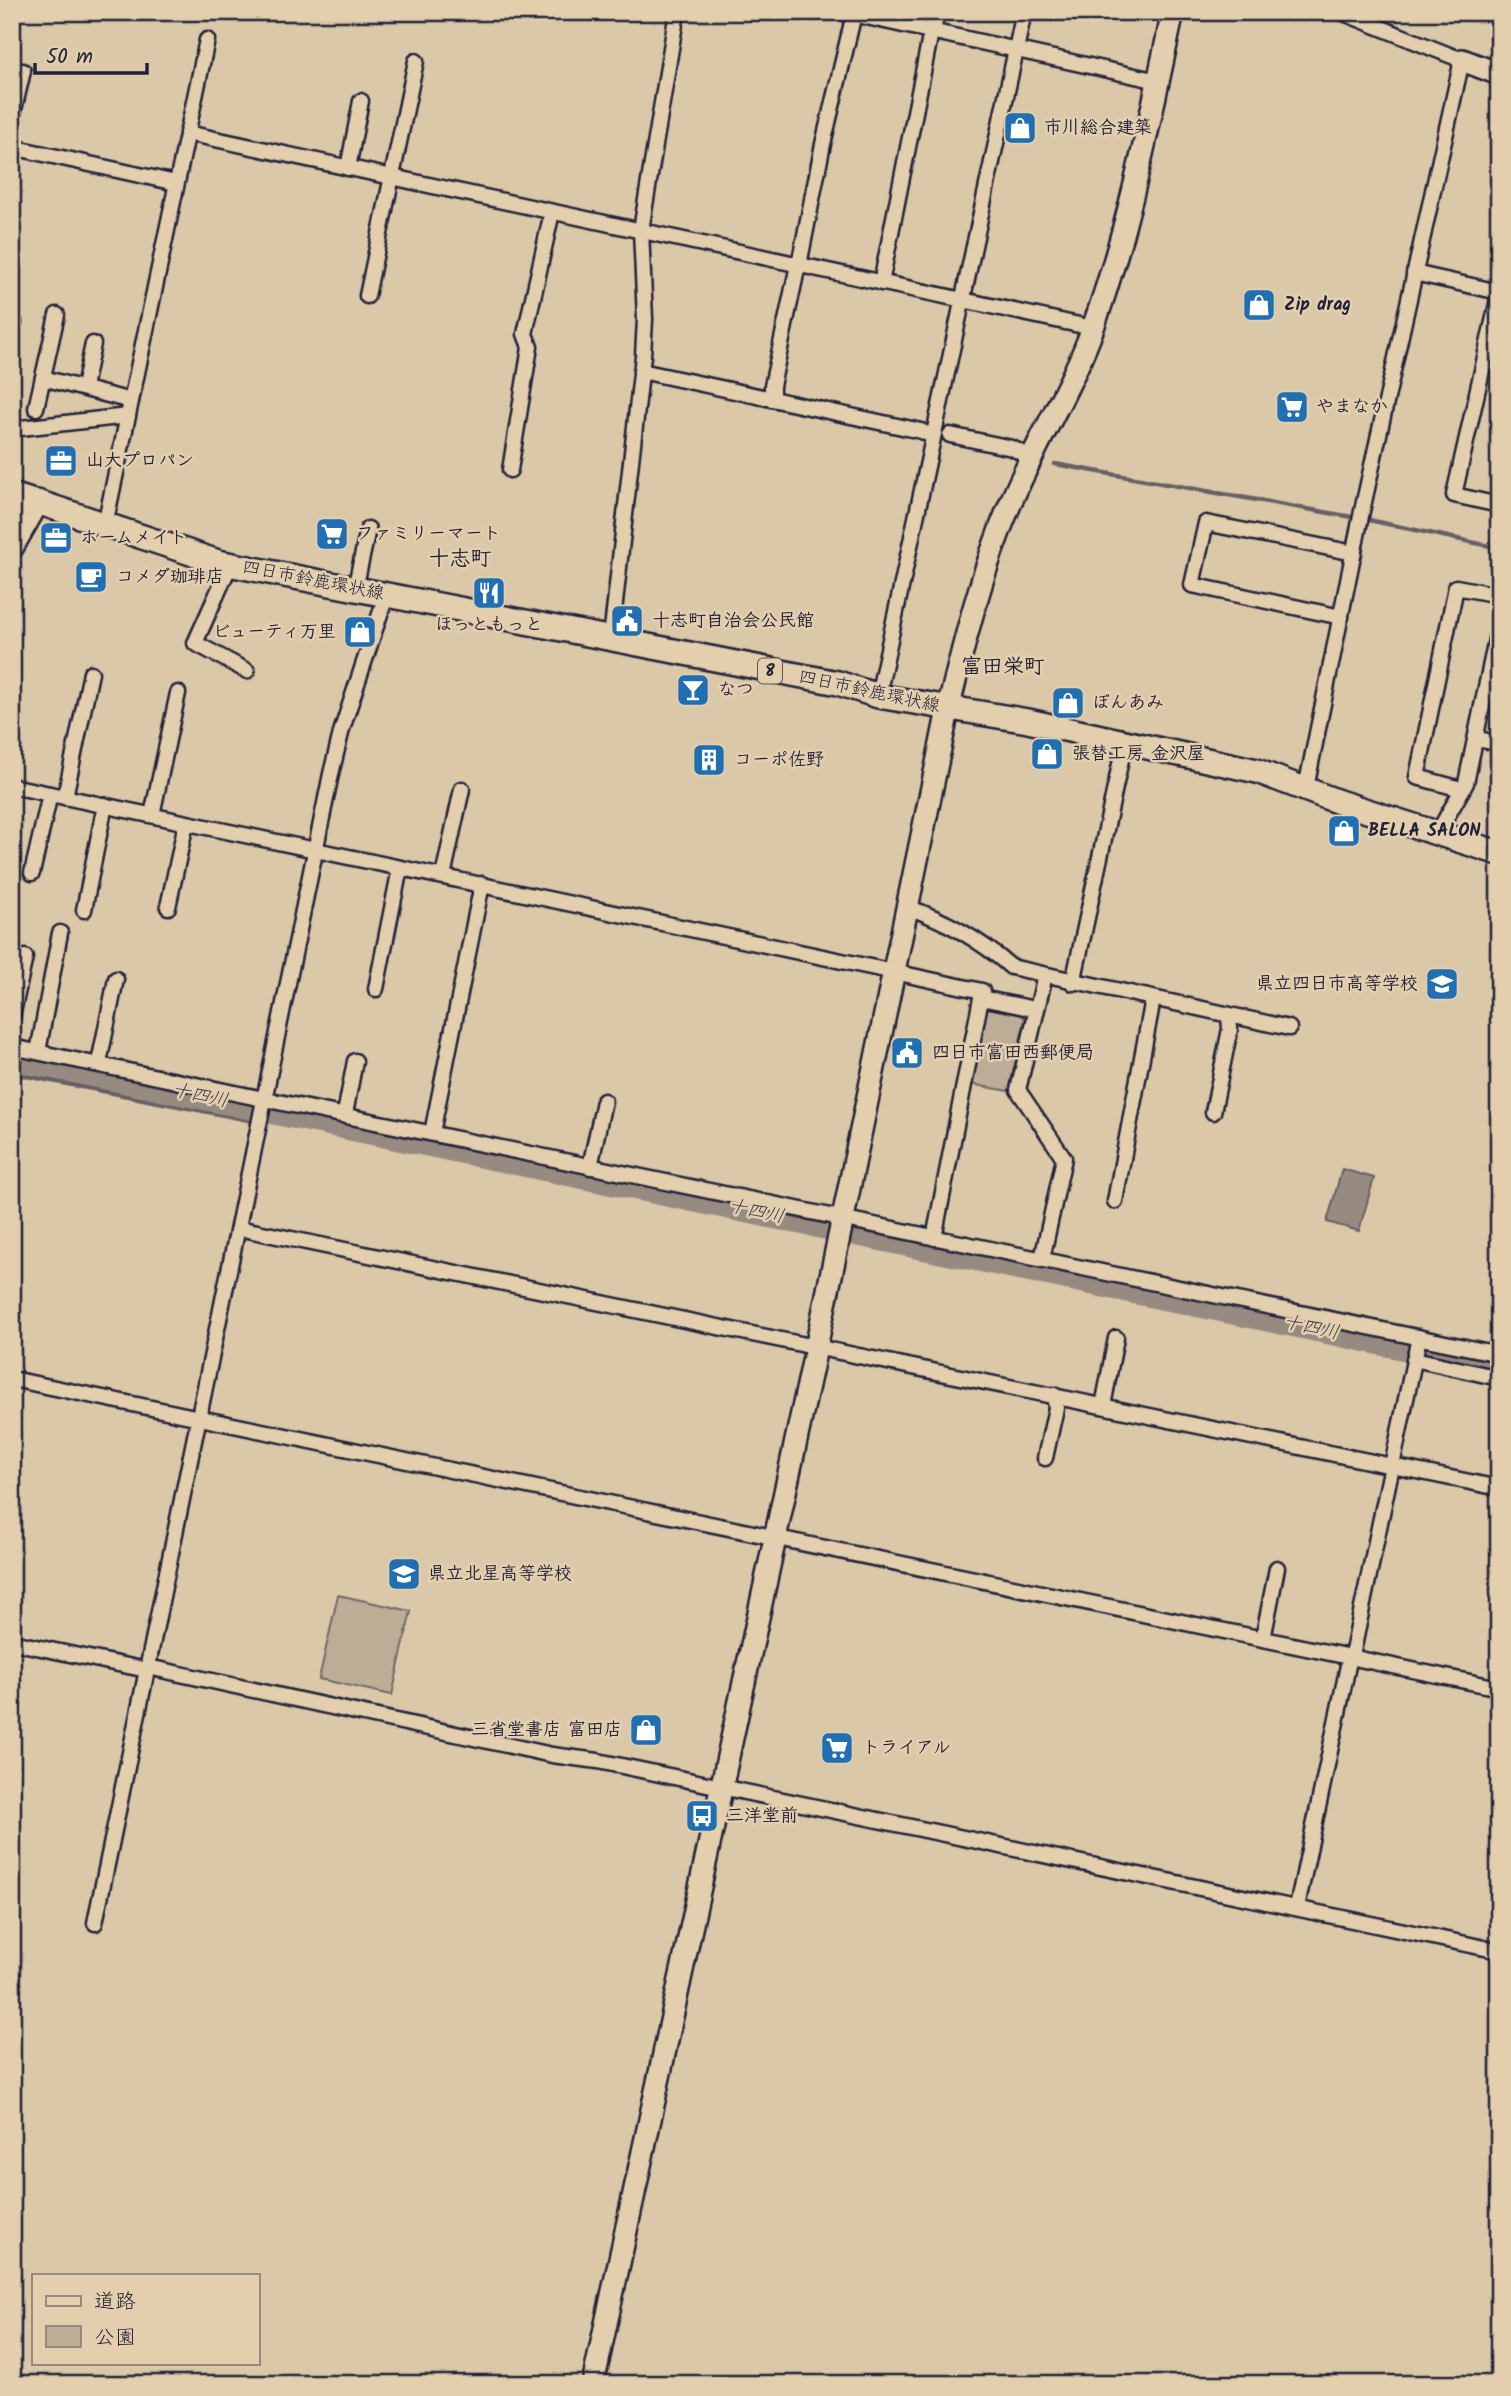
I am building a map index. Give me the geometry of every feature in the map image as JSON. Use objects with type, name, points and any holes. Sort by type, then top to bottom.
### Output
[{"type":"main road","name":"四日市鈴鹿環状線","points":[[37,502],[230,565],[611,638],[732,665],[838,683],[878,696],[948,710],[1028,721],[1257,771],[1339,802],[1499,853]]},
{"type":"main road","points":[[12,546],[37,502]]},
{"type":"street","points":[[611,638],[645,319],[640,230],[677,12]]},
{"type":"street","points":[[881,283],[937,12]]},
{"type":"street","points":[[878,696],[1024,12]]},
{"type":"street","points":[[593,2384],[816,1348],[948,710],[978,588],[1032,458],[1093,328],[1123,236],[1173,12]]},
{"type":"street","points":[[1341,12],[1499,74]]},
{"type":"street","points":[[772,399],[772,386],[849,13],[1158,81]]},
{"type":"street","points":[[105,525],[207,40]]},
{"type":"street","points":[[1306,788],[1360,520],[1462,60]]},
{"type":"street","points":[[367,296],[416,61]]},
{"type":"street","points":[[12,118],[23,71]]},
{"type":"street","points":[[348,168],[361,101]]},
{"type":"street","points":[[187,134],[1093,328]]},
{"type":"street","points":[[12,146],[176,183]]},
{"type":"street","points":[[510,470],[530,347],[525,334],[552,212]]},
{"type":"street","points":[[1414,273],[1499,294],[1454,495],[1499,505]]},
{"type":"street","points":[[36,408],[57,315]]},
{"type":"street","points":[[84,387],[93,344]]},
{"type":"street","points":[[641,371],[921,430],[932,436]]},
{"type":"street","points":[[43,378],[131,401]]},
{"type":"street","points":[[12,429],[128,416]]},
{"type":"street","points":[[950,435],[1012,448],[1032,458]]},
{"type":"street","points":[[12,494],[37,502]]},
{"type":"street","points":[[1341,617],[1192,585],[1206,523],[1354,553]]},
{"type":"street","points":[[355,589],[368,529]]},
{"type":"street","points":[[230,565],[195,643],[247,671]]},
{"type":"street","points":[[1461,789],[1417,777],[1456,587],[1499,595]]},
{"type":"street","points":[[95,1923],[342,729],[386,596]]},
{"type":"street","points":[[1437,834],[1466,783],[1499,625]]},
{"type":"street","points":[[32,873],[58,795],[91,673]]},
{"type":"street","points":[[152,815],[178,693]]},
{"type":"street","points":[[1476,739],[1499,743]]},
{"type":"street","points":[[1073,982],[1125,741]]},
{"type":"street","points":[[12,786],[982,991],[934,1238]]},
{"type":"street","points":[[443,876],[462,789]]},
{"type":"street","points":[[84,910],[105,806]]},
{"type":"street","points":[[168,906],[186,823]]},
{"type":"street","points":[[376,989],[400,868]]},
{"type":"street","points":[[432,1133],[482,884]]},
{"type":"street","points":[[907,907],[951,925],[1011,967],[1289,1028]]},
{"type":"street","points":[[38,1052],[60,933]]},
{"type":"street","points":[[12,1017],[25,957]]},
{"type":"street","points":[[1042,1259],[1063,1158],[1018,1090],[1045,975]]},
{"type":"street","points":[[99,1063],[116,979]]},
{"type":"street","points":[[981,998],[1035,1009]]},
{"type":"street","points":[[1115,1200],[1153,999]]},
{"type":"street","points":[[1213,1112],[1230,1029],[1229,1015]]},
{"type":"street","points":[[12,1047],[1042,1259],[1231,1301],[1499,1354]]},
{"type":"street","points":[[345,1114],[355,1061]]},
{"type":"street","points":[[590,1167],[604,1101]]},
{"type":"street","points":[[239,1228],[1499,1488]]},
{"type":"street","points":[[1103,1406],[1116,1339]]},
{"type":"street","points":[[1297,1907],[1419,1339]]},
{"type":"street","points":[[1415,1358],[1499,1378]]},
{"type":"street","points":[[12,1379],[1499,1688]]},
{"type":"street","points":[[1045,1458],[1056,1408],[1054,1395]]},
{"type":"street","points":[[1263,1639],[1277,1568]]},
{"type":"street","points":[[12,1642],[1499,1951]]},
{"type":"green space","points":[[991,1007],[1021,1014],[1025,1019],[1009,1091],[970,1084],[986,1009]]},
{"type":"green space","points":[[338,1595],[411,1611],[392,1695],[319,1679]]},
{"type":"shaded area","points":[[1342,1169],[1374,1178],[1359,1231],[1327,1222]]},
{"type":"waterway","points":[[1055,464],[1369,520],[1499,548]]},
{"type":"waterway","name":"十四川","points":[[12,1057],[1499,1367]]},
{"type":"waterway","points":[[12,1073],[254,1121]]},
{"type":"place","name":"市川総合建築","points":[[1020,128]]},
{"type":"place","name":"Zip drag","points":[[1259,305]]},
{"type":"place","name":"やまなか","points":[[1292,407]]},
{"type":"place","name":"山大プロパン","points":[[61,461]]},
{"type":"place","name":"ファミリーマート","points":[[332,534]]},
{"type":"place","name":"ホームメイト","points":[[56,538]]},
{"type":"place","name":"コメダ珈琲店","points":[[91,577]]},
{"type":"place","name":"ほっともっと","points":[[489,593]]},
{"type":"place","name":"十志町自治会公民館","points":[[627,621]]},
{"type":"place","name":"ビューティ万里","points":[[360,632]]},
{"type":"place","name":"なつ","points":[[693,690]]},
{"type":"place","name":"ぼんあみ","points":[[1068,703]]},
{"type":"place","name":"張替工房 金沢屋","points":[[1047,754]]},
{"type":"place","name":"コーポ佐野","points":[[709,760]]},
{"type":"place","name":"BELLA SALON","points":[[1344,831]]},
{"type":"place","name":"県立四日市高等学校","points":[[1442,984]]},
{"type":"place","name":"四日市富田西郵便局","points":[[907,1053]]},
{"type":"place","name":"県立北星高等学校","points":[[404,1574]]},
{"type":"place","name":"三省堂書店 富田店","points":[[646,1730]]},
{"type":"place","name":"トライアル","points":[[837,1748]]},
{"type":"place","name":"三洋堂前","points":[[702,1816]]},
{"type":"district","name":"十志町","points":[[460,559]]},
{"type":"district","name":"富田栄町","points":[[1003,667]]}]
